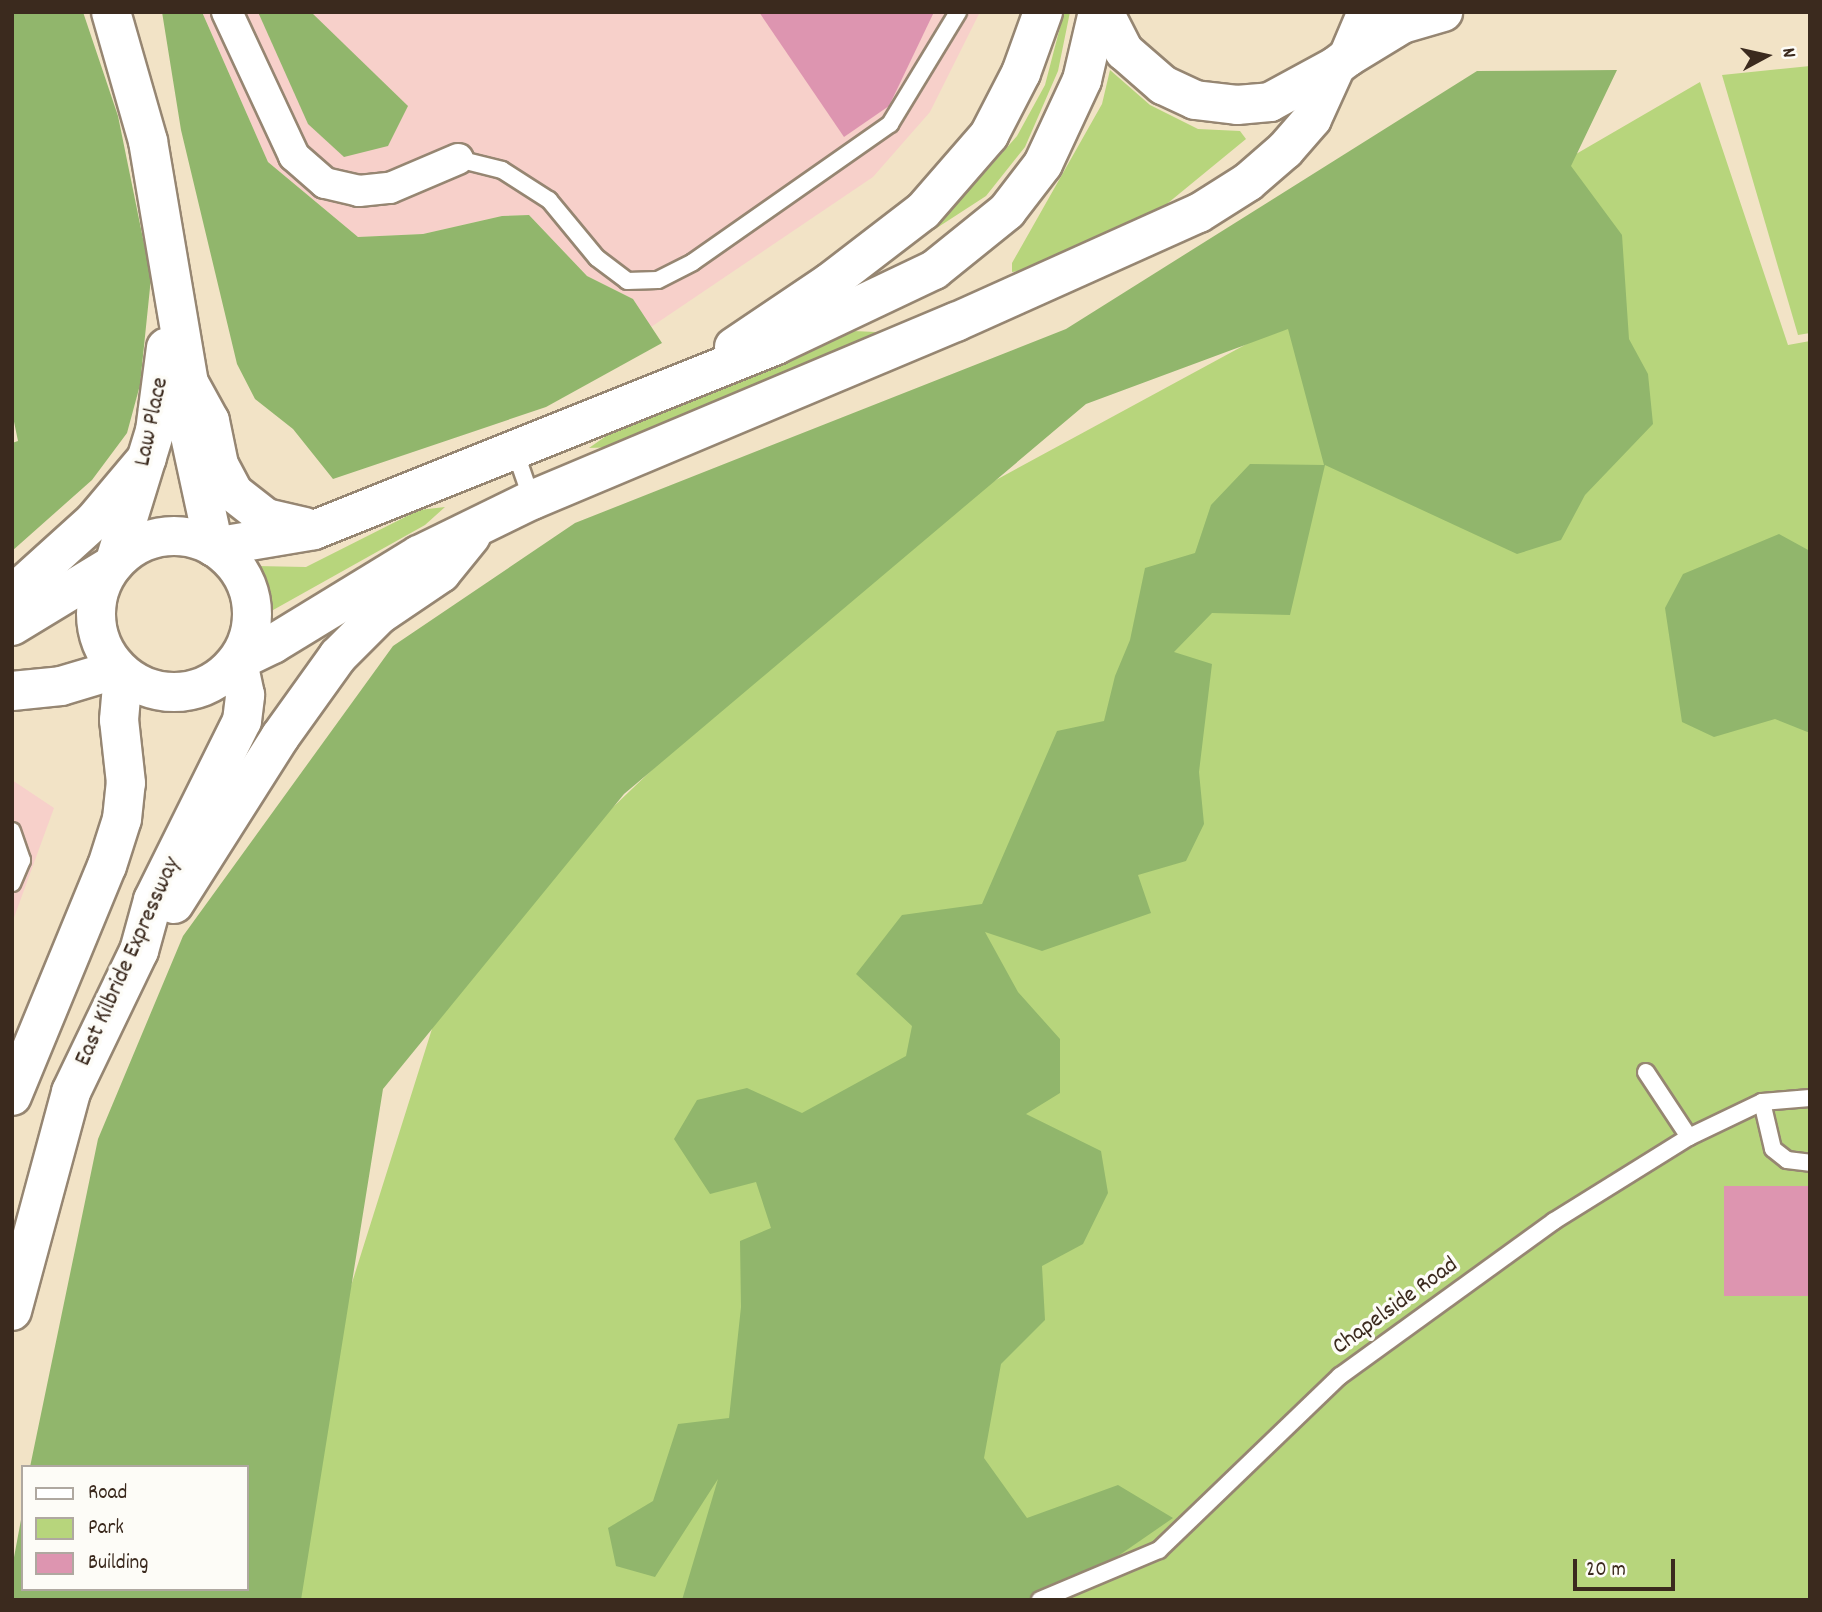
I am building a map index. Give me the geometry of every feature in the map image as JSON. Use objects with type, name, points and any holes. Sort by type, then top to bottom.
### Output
[{"type":"main road","name":"Law Place","points":[[111,12],[148,141],[168,276],[189,383],[187,422],[214,547]]},
{"type":"main road","points":[[708,373],[745,336],[829,283],[923,211],[995,125],[1021,74],[1043,12]]},
{"type":"main road","points":[[214,547],[314,530],[708,373],[866,306],[934,270],[1007,211],[1043,164],[1082,80],[1098,12]]},
{"type":"main road","points":[[1104,12],[1124,51],[1138,67],[1195,100],[1237,106],[1269,102],[1402,24],[1443,12]]},
{"type":"main road","points":[[114,564],[98,593],[96,617],[100,646],[120,671],[154,691],[180,692],[209,686],[238,661],[274,644],[419,555],[532,500],[956,322],[1157,233],[1224,198],[1266,167],[1312,119],[1367,12]]},
{"type":"main road","points":[[934,270],[956,322]]},
{"type":"main road","name":"Law Place","points":[[114,564],[148,458],[163,394],[168,276]]},
{"type":"main road","points":[[189,383],[210,421],[219,466],[234,493],[266,518],[314,530]]},
{"type":"main road","points":[[12,595],[94,521],[148,458]]},
{"type":"main road","points":[[139,951],[186,888],[280,737],[338,656],[379,615],[441,573],[477,529]]},
{"type":"main road","points":[[12,626],[153,538],[185,537],[214,547],[240,573],[252,608],[249,635],[238,661]]},
{"type":"main road","name":"East Kilbride Expressway","points":[[12,1311],[71,1093],[139,951],[153,900],[242,721],[245,695],[238,661]]},
{"type":"main road","points":[[12,691],[61,686],[120,671]]},
{"type":"main road","points":[[12,1097],[107,866],[122,819],[125,783],[119,720],[120,671]]},
{"type":"street","points":[[227,12],[294,156],[325,183],[359,191],[390,188],[458,159]]},
{"type":"lane","points":[[458,159],[502,170],[549,200],[597,258],[627,281],[657,280],[693,262],[890,124],[958,12]]},
{"type":"lane","points":[[515,451],[532,500]]},
{"type":"lane","points":[[12,831],[22,860],[12,883]]},
{"type":"lane","points":[[1646,1072],[1689,1137]]},
{"type":"lane","name":"Chapelside Road","points":[[1040,1600],[1159,1550],[1340,1376],[1554,1221],[1689,1137],[1762,1102],[1810,1098]]},
{"type":"lane","points":[[1762,1102],[1773,1149],[1787,1160],[1810,1163]]},
{"type":"shaded area","points":[[202,12],[980,12],[930,112],[873,177],[651,327],[633,299],[587,276],[529,215],[502,216],[423,234],[358,237],[268,162]]},
{"type":"shaded area","points":[[12,780],[54,808],[12,923]]},
{"type":"green space","points":[[12,12],[83,12],[118,116],[151,278],[140,385],[127,433],[92,480],[12,551],[12,443],[18,441],[12,412]]},
{"type":"green space","points":[[162,12],[202,12],[268,162],[358,237],[423,234],[502,216],[529,215],[587,276],[633,299],[662,343],[546,407],[333,479],[293,429],[255,399],[237,364],[181,130]]},
{"type":"green space","points":[[258,12],[311,12],[408,106],[388,146],[344,157],[308,124]]},
{"type":"green space","points":[[1064,12],[1070,12],[1058,71],[1025,147],[986,196],[872,270],[973,186],[1017,136],[1045,85]]},
{"type":"green space","points":[[1810,66],[1810,333],[1798,335],[1722,75]]},
{"type":"green space","points":[[1110,70],[1150,105],[1198,129],[1240,131],[1246,139],[1157,212],[1029,270],[1012,272],[1012,263],[1102,104]]},
{"type":"green space","points":[[1617,70],[1571,166],[1622,235],[1629,339],[1648,374],[1653,424],[1585,495],[1561,540],[1517,554],[1325,465],[1290,615],[1212,613],[1174,652],[1212,664],[1199,772],[1204,824],[1186,861],[1138,875],[1151,913],[1042,951],[985,932],[1018,992],[1060,1039],[1060,1093],[1026,1114],[1101,1151],[1108,1193],[1083,1244],[1042,1266],[1045,1320],[1001,1364],[984,1458],[1027,1518],[1118,1485],[1173,1518],[1105,1565],[1033,1600],[682,1600],[718,1479],[655,1577],[616,1566],[608,1528],[653,1501],[678,1424],[729,1418],[741,1307],[740,1241],[771,1228],[756,1182],[710,1194],[674,1139],[697,1100],[747,1088],[802,1113],[906,1056],[912,1026],[856,974],[902,915],[982,904],[1057,731],[1104,721],[1115,676],[1130,640],[1145,568],[1195,553],[1211,505],[1250,464],[1324,465],[1288,329],[1086,404],[624,794],[383,1089],[301,1600],[12,1600],[12,1568],[21,1520],[21,1591],[248,1591],[248,1465],[30,1465],[98,1139],[183,936],[393,646],[575,523],[1066,329],[1477,71]]},
{"type":"green space","points":[[1700,82],[1788,345],[1810,341],[1810,1600],[252,1600],[454,959],[902,531],[1287,322]]},
{"type":"green space","points":[[853,331],[876,332],[848,349],[615,447],[589,448],[616,429]]},
{"type":"green space","points":[[445,507],[425,525],[266,614],[267,586],[256,566],[306,567],[419,510]]},
{"type":"green space","points":[[1779,534],[1810,551],[1810,733],[1775,719],[1714,737],[1682,722],[1665,608],[1683,574]]},
{"type":"building","points":[[759,12],[934,12],[889,106],[844,137]]},
{"type":"building","points":[[1724,1186],[1810,1186],[1810,1296],[1724,1296]]}]
